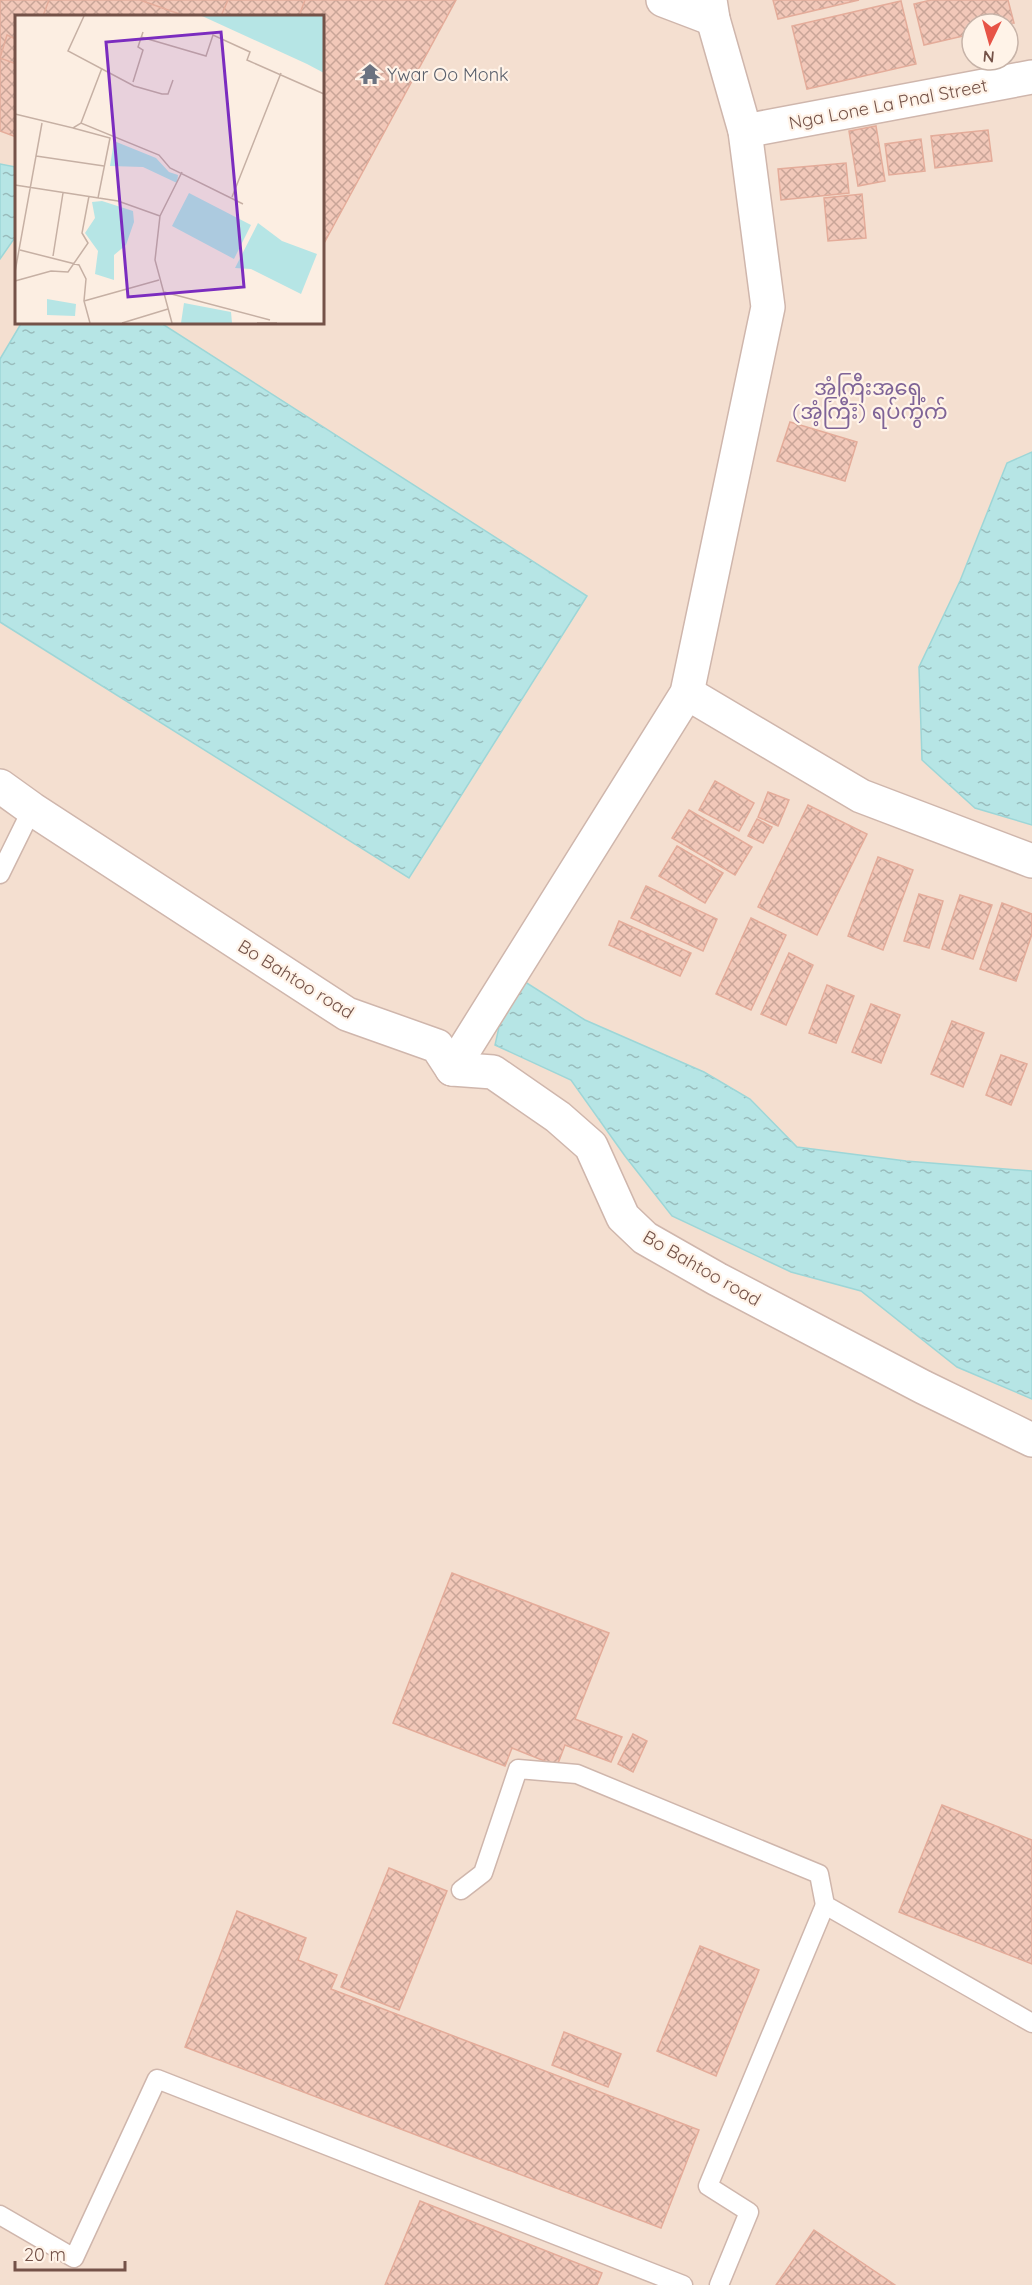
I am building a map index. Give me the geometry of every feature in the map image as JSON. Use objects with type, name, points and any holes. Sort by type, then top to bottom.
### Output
[{"type":"street","points":[[452,1069],[687,693],[768,307],[745,131],[712,9],[663,0]]},
{"type":"street","name":"Nga Lone La Pnal Street","points":[[745,131],[1032,77]]},
{"type":"street","points":[[687,693],[861,796],[1032,861]]},
{"type":"street","name":"Bo Bahtoo road","points":[[0,786],[347,1014],[437,1046],[452,1069],[493,1071],[558,1117],[591,1146],[623,1217],[645,1238],[717,1279],[924,1387],[1032,1440]]},
{"type":"lane","points":[[0,874],[32,809]]},
{"type":"lane","points":[[461,1890],[483,1873],[518,1768],[577,1774],[819,1874],[825,1905],[708,2186],[749,2212],[719,2285]]},
{"type":"lane","points":[[825,1905],[1032,2022]]},
{"type":"lane","points":[[0,2215],[74,2258],[157,2079],[683,2285]]},
{"type":"shaded area","points":[[0,0],[1032,0],[1032,2285],[0,2285]]},
{"type":"water","points":[[0,164],[15,167],[15,237],[0,259]]},
{"type":"water","points":[[21,324],[163,324],[587,596],[409,878],[0,622],[0,359]]},
{"type":"water","points":[[1032,452],[1032,825],[975,808],[922,760],[919,667],[960,581],[1007,463]]},
{"type":"water","points":[[511,973],[585,1020],[704,1072],[750,1099],[797,1147],[906,1161],[1032,1171],[1032,1399],[957,1367],[861,1291],[791,1272],[672,1216],[625,1156],[571,1080],[495,1045]]},
{"type":"building","points":[[0,0],[19,0],[12,17],[0,12]]},
{"type":"building","name":"Ywar Oo Monk","points":[[0,0],[456,0],[324,243],[324,15],[15,15],[15,137],[0,131]]},
{"type":"building","points":[[49,0],[140,0],[182,15],[43,15]]},
{"type":"building","points":[[228,0],[305,0],[299,15],[221,15]]},
{"type":"building","points":[[773,0],[859,0],[778,19]]},
{"type":"building","points":[[931,0],[1008,0],[1011,12],[960,12],[960,37],[924,45],[914,4]]},
{"type":"building","points":[[901,1],[916,64],[807,89],[792,26]]},
{"type":"building","points":[[7,35],[15,39],[15,64],[0,58]]},
{"type":"building","points":[[876,126],[885,181],[858,186],[849,131]]},
{"type":"building","points":[[988,130],[992,161],[935,168],[931,136]]},
{"type":"building","points":[[921,139],[925,171],[889,175],[885,144]]},
{"type":"building","points":[[846,163],[849,193],[781,200],[778,169]]},
{"type":"building","points":[[862,194],[866,238],[828,241],[824,198]]},
{"type":"building","points":[[790,422],[857,442],[845,481],[777,461]]},
{"type":"building","points":[[715,781],[754,803],[739,831],[699,810]]},
{"type":"building","points":[[768,792],[789,800],[778,826],[758,817]]},
{"type":"building","points":[[808,805],[867,834],[817,935],[758,907]]},
{"type":"building","points":[[689,810],[752,847],[735,875],[672,838]]},
{"type":"building","points":[[757,819],[772,827],[763,843],[748,836]]},
{"type":"building","points":[[677,846],[723,873],[705,903],[659,876]]},
{"type":"building","points":[[878,857],[913,870],[883,950],[848,936]]},
{"type":"building","points":[[646,886],[717,919],[703,951],[631,918]]},
{"type":"building","points":[[919,894],[943,901],[929,948],[904,941]]},
{"type":"building","points":[[960,895],[992,905],[973,959],[942,949]]},
{"type":"building","points":[[1002,903],[1032,914],[1032,934],[1016,981],[980,969]]},
{"type":"building","points":[[751,918],[786,935],[751,1010],[716,994]]},
{"type":"building","points":[[619,921],[691,953],[680,976],[609,945]]},
{"type":"building","points":[[789,953],[813,965],[786,1025],[761,1014]]},
{"type":"building","points":[[827,985],[854,996],[836,1043],[809,1033]]},
{"type":"building","points":[[871,1004],[900,1015],[881,1063],[852,1052]]},
{"type":"building","points":[[952,1021],[984,1033],[963,1087],[931,1074]]},
{"type":"building","points":[[1001,1055],[1027,1064],[1011,1105],[986,1095]]},
{"type":"building","points":[[452,1573],[609,1633],[575,1719],[622,1737],[611,1762],[565,1745],[557,1766],[512,1748],[505,1766],[393,1723]]},
{"type":"building","points":[[633,1734],[647,1741],[633,1772],[618,1764]]},
{"type":"building","points":[[942,1805],[1032,1840],[1032,1964],[899,1912]]},
{"type":"building","points":[[389,1868],[447,1891],[399,2010],[341,1987]]},
{"type":"building","points":[[237,1911],[306,1938],[298,1960],[337,1975],[331,1989],[699,2130],[661,2228],[185,2047]]},
{"type":"building","points":[[700,1946],[759,1970],[716,2076],[657,2051]]},
{"type":"building","points":[[564,2032],[621,2054],[608,2087],[552,2065]]},
{"type":"building","points":[[420,2201],[602,2273],[597,2285],[385,2285]]},
{"type":"building","points":[[814,2230],[895,2285],[776,2285]]},
{"type":"place","name":"Ywar Oo Monk","points":[[370,74]]},
{"type":"district","name":"အံ့ကြီးအရှေ့ (အံ့ကြီး) ရပ်ကွက်","points":[[870,399]]}]
